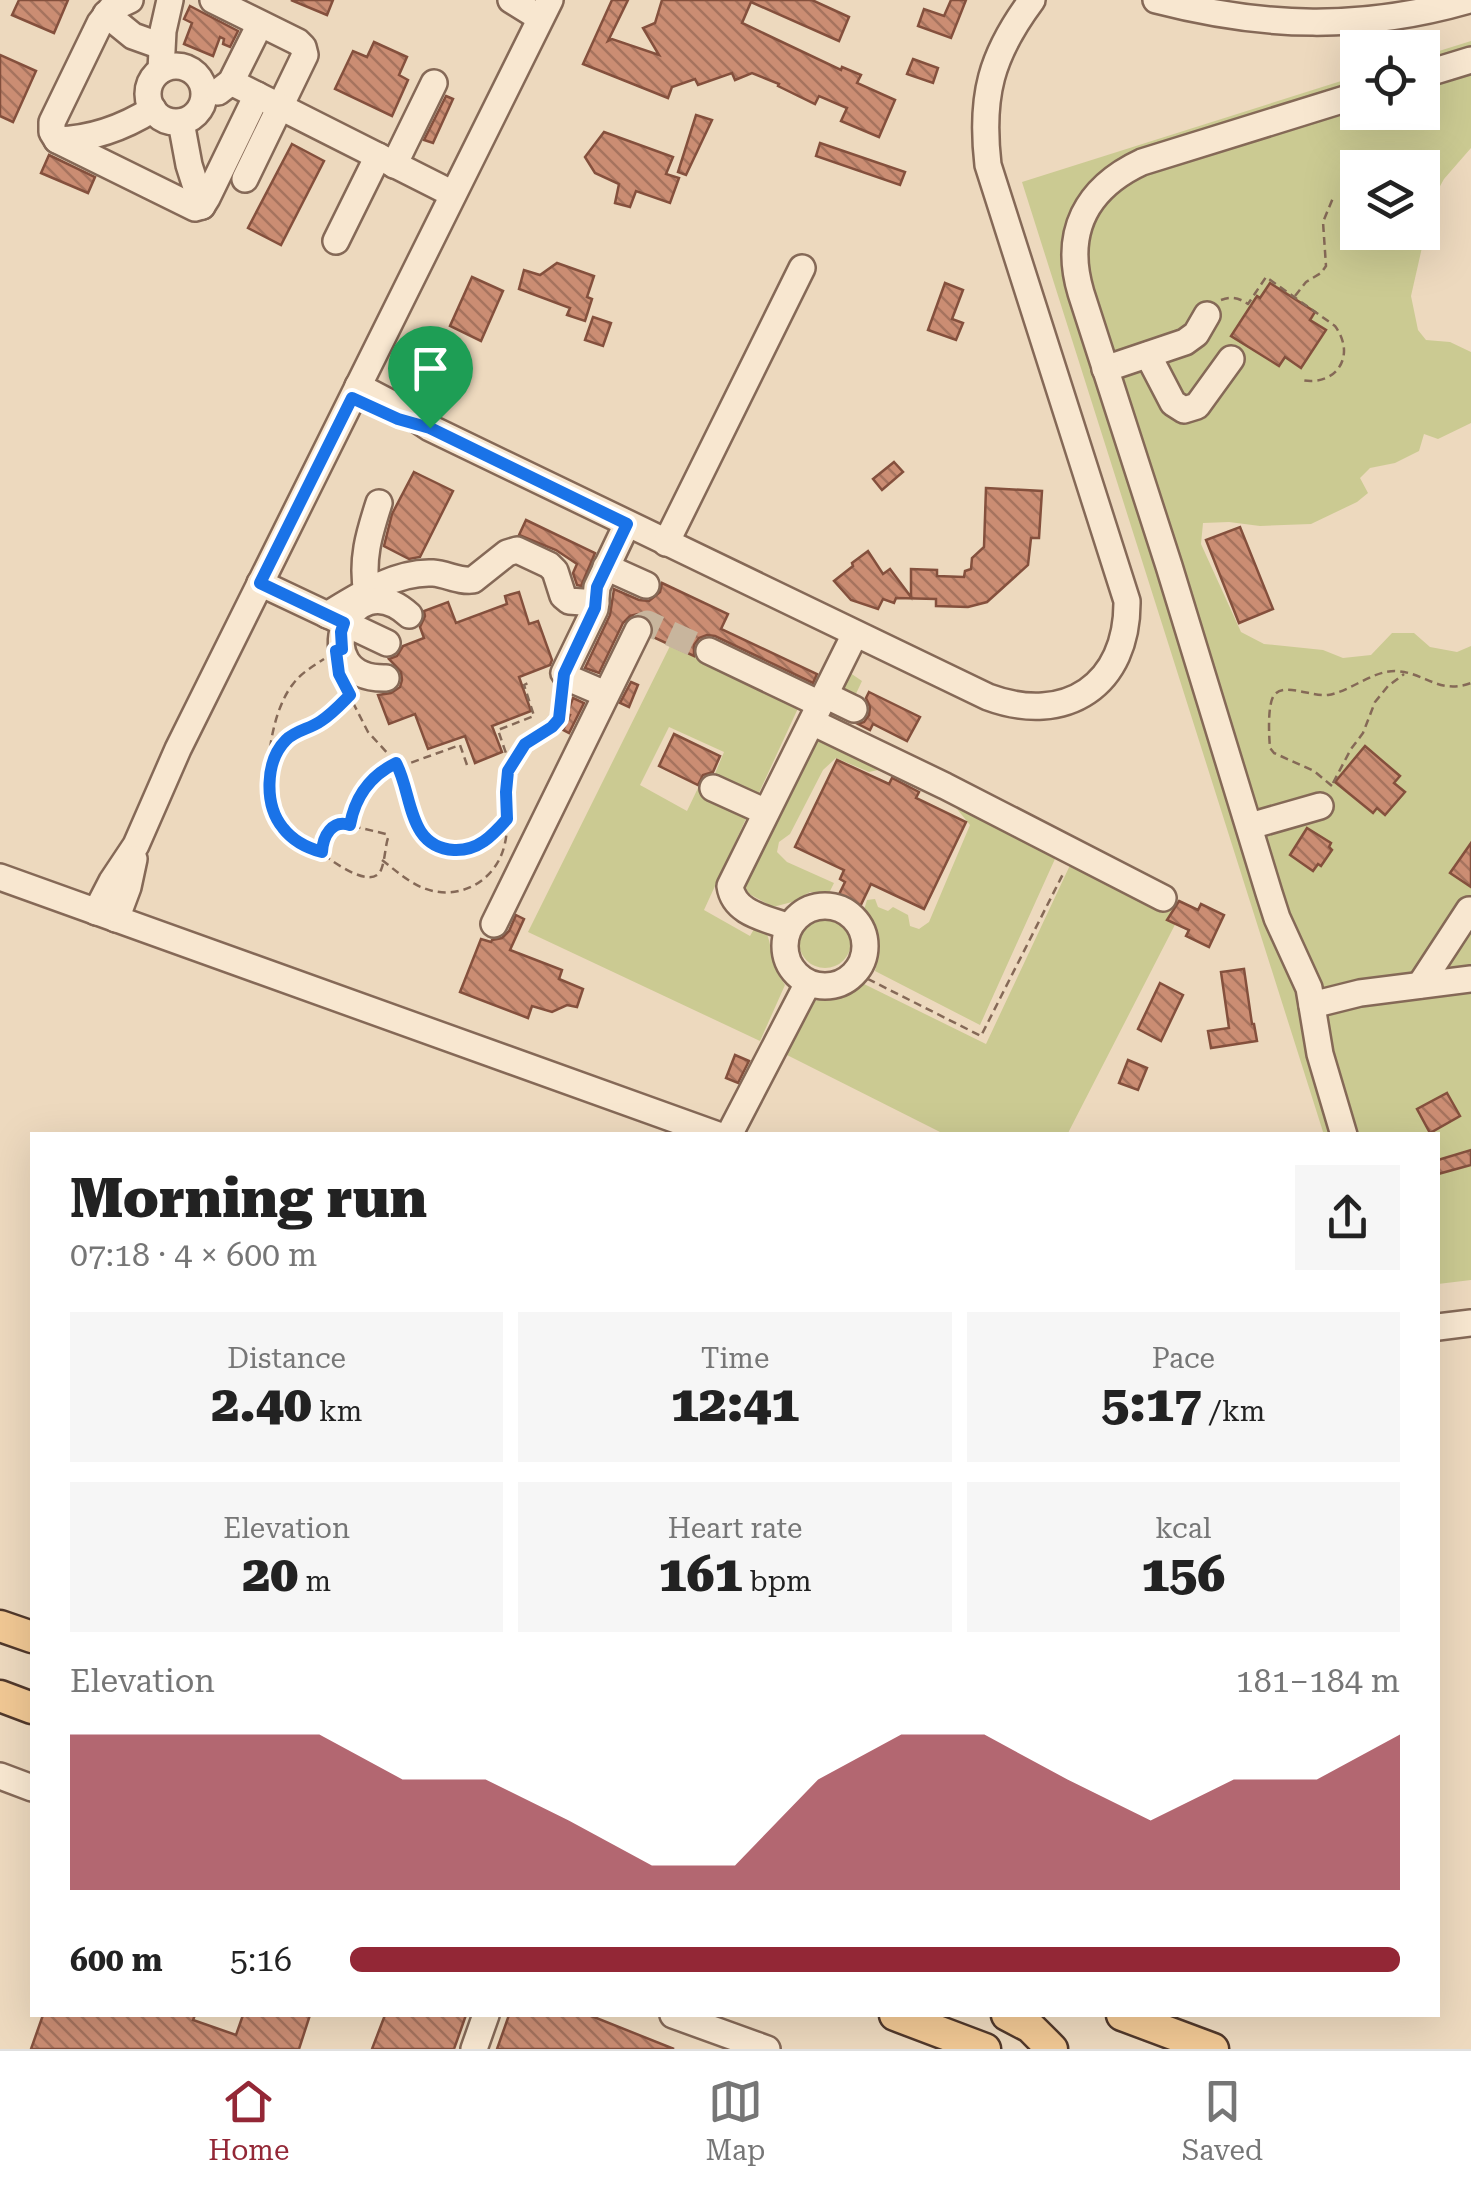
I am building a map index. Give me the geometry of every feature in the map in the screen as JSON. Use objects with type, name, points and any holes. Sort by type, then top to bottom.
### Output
[{"type":"main road","points":[[0,1626],[30,1636]]},
{"type":"main road","points":[[0,1696],[30,1707]]},
{"type":"main road","points":[[1011,2017],[1030,2027],[1052,2049]]},
{"type":"main road","points":[[1127,2017],[1213,2049]]},
{"type":"main road","points":[[903,2018],[942,2049]]},
{"type":"main road","points":[[903,2018],[986,2049]]},
{"type":"street","points":[[130,0],[106,14],[52,122],[52,132],[57,140],[188,206],[202,206]]},
{"type":"street","points":[[106,14],[161,58],[170,67],[187,68],[201,80],[204,98],[197,114],[181,122],[165,120],[152,110],[149,101],[150,84],[161,58],[170,0]]},
{"type":"street","points":[[213,0],[298,42],[305,55],[245,179]]},
{"type":"street","points":[[106,916],[112,882],[136,844],[178,749],[545,9],[511,0]]},
{"type":"street","points":[[1156,0],[1256,20],[1326,12],[1398,18],[1469,0]]},
{"type":"street","points":[[355,392],[398,419],[430,428],[988,698],[1032,708],[1077,697],[1111,667],[1122,646],[1127,613],[1121,579],[988,165],[988,90],[994,66],[1024,6]]},
{"type":"street","points":[[204,98],[230,82],[260,24]]},
{"type":"street","points":[[1440,69],[1471,60]]},
{"type":"street","points":[[230,82],[453,194]]},
{"type":"street","points":[[336,240],[434,83]]},
{"type":"street","points":[[202,206],[256,95]]},
{"type":"street","points":[[1340,101],[1124,170],[1094,197],[1083,214],[1074,254],[1075,274],[1278,918],[1310,996],[1320,1054],[1343,1132]]},
{"type":"street","points":[[57,140],[108,132],[152,110]]},
{"type":"street","points":[[181,122],[188,164],[202,206]]},
{"type":"street","points":[[666,543],[802,268]]},
{"type":"street","points":[[1105,369],[1191,339],[1207,315]]},
{"type":"street","points":[[1148,355],[1172,404],[1184,410],[1197,406],[1231,358]]},
{"type":"street","points":[[368,593],[364,570],[366,542],[379,503]]},
{"type":"street","points":[[596,690],[564,674],[596,603],[597,587],[627,524]]},
{"type":"street","points":[[338,629],[368,593],[392,581],[419,574],[470,581],[507,553],[517,550],[555,570],[563,596],[596,603]]},
{"type":"street","points":[[606,567],[646,585]]},
{"type":"street","points":[[260,583],[338,629],[388,642]]},
{"type":"street","points":[[338,629],[356,608],[374,601],[393,604],[409,614]]},
{"type":"street","points":[[338,629],[346,659],[358,672],[386,678]]},
{"type":"street","points":[[494,924],[638,630]]},
{"type":"street","points":[[789,928],[738,907],[730,886],[856,634]]},
{"type":"street","points":[[708,651],[819,707],[1163,898]]},
{"type":"street","points":[[819,707],[854,709]]},
{"type":"street","points":[[713,788],[766,812]]},
{"type":"street","points":[[1250,826],[1320,806]]},
{"type":"street","points":[[0,877],[710,1132]]},
{"type":"street","points":[[826,906],[856,920],[865,941],[862,963],[856,973],[839,984],[818,986],[792,969],[786,959],[785,938],[804,911],[826,906]]},
{"type":"street","points":[[1420,985],[1468,910]]},
{"type":"street","points":[[1310,996],[1336,986],[1360,993],[1471,978]]},
{"type":"street","points":[[731,1132],[808,983]]},
{"type":"street","points":[[1440,1328],[1471,1324]]},
{"type":"street","points":[[0,1776],[30,1787]]},
{"type":"street","points":[[474,2049],[485,2017]]},
{"type":"street","points":[[679,2017],[766,2049]]},
{"type":"path","points":[[1294,297],[1326,266],[1323,222],[1333,198]]},
{"type":"path","points":[[1207,315],[1220,300],[1230,297],[1248,304],[1266,276],[1336,326],[1344,344],[1337,371],[1320,381],[1301,380]]},
{"type":"path","points":[[322,852],[333,825],[340,823],[386,834],[388,838],[378,874],[370,878],[297,842],[278,822],[272,801],[270,766],[280,708],[289,688],[338,629]]},
{"type":"path","points":[[1406,672],[1374,702],[1363,734],[1332,786],[1314,771],[1270,748],[1270,703],[1272,695],[1280,690],[1334,694],[1390,671],[1406,672],[1446,687],[1471,683]]},
{"type":"path","points":[[382,860],[410,882],[428,890],[449,893],[470,889],[487,876],[506,842],[506,792],[511,766],[525,744],[559,719],[564,674]]},
{"type":"path","points":[[511,766],[498,730],[534,716],[524,685],[530,682]]},
{"type":"path","points":[[344,687],[368,732],[397,766],[426,841],[452,850],[470,849],[485,841],[507,819]]},
{"type":"path","points":[[270,766],[284,742],[324,719],[350,695]]},
{"type":"path","points":[[350,825],[356,803],[385,768],[460,745],[467,765]]},
{"type":"path","points":[[856,973],[982,1036],[1074,852]]},
{"type":"shaded area","points":[[1471,41],[1471,148],[1440,186],[1440,150],[1340,150],[1340,250],[1421,250],[1411,296],[1418,330],[1426,340],[1450,342],[1471,352],[1471,423],[1438,439],[1424,434],[1419,451],[1395,463],[1370,468],[1360,478],[1368,493],[1311,524],[1203,523],[1201,544],[1241,632],[1264,644],[1323,650],[1343,658],[1371,655],[1392,633],[1414,633],[1430,647],[1457,652],[1471,646],[1471,1280],[1440,1284],[1440,1132],[1323,1132],[1022,182],[1340,81],[1340,130],[1440,130],[1440,51]]},
{"type":"shaded area","points":[[673,640],[800,704],[757,797],[714,776],[724,752],[669,727],[640,785],[687,811],[698,788],[749,812],[704,910],[750,936],[758,922],[766,933],[776,970],[785,985],[760,1041],[528,932]]},
{"type":"shaded area","points":[[840,666],[862,681],[836,736],[896,766],[869,772],[836,758],[823,770],[790,834],[779,842],[777,852],[787,862],[834,883],[828,895],[810,892],[773,907],[742,890]]},
{"type":"shaded area","points":[[944,793],[1059,850],[980,1025],[875,971],[879,940],[863,913],[867,900],[875,899],[878,907],[888,911],[893,907],[908,915],[910,926],[919,929],[929,922],[970,825]]},
{"type":"shaded area","points":[[1072,861],[1182,911],[1069,1132],[940,1132],[787,1055],[814,1001],[864,984],[986,1044]]},
{"type":"shaded area","points":[[825,916],[843,924],[851,942],[843,960],[825,968],[807,960],[799,942],[807,924]]},
{"type":"building","points":[[19,0],[68,0],[54,33],[12,15]]},
{"type":"building","points":[[291,0],[333,0],[327,15]]},
{"type":"building","points":[[612,0],[628,0],[608,41],[659,55],[643,28],[655,23],[662,0],[812,0],[849,17],[839,41],[751,2],[742,23],[841,70],[842,67],[861,75],[857,83],[895,100],[879,137],[841,121],[847,108],[819,96],[815,104],[752,73],[735,80],[732,73],[698,85],[695,79],[672,87],[668,98],[583,64]]},
{"type":"building","points":[[951,0],[966,0],[951,38],[918,26],[924,9],[944,16]]},
{"type":"building","points":[[190,6],[238,31],[230,47],[220,37],[213,56],[184,44],[192,23],[184,19]]},
{"type":"building","points":[[374,42],[407,57],[399,75],[408,80],[392,116],[335,89],[353,51],[367,57]]},
{"type":"building","points":[[0,55],[36,71],[13,122],[0,116]]},
{"type":"building","points":[[913,59],[938,68],[933,83],[907,74]]},
{"type":"building","points":[[446,96],[453,99],[433,143],[424,140]]},
{"type":"building","points":[[696,115],[712,120],[686,175],[678,172]]},
{"type":"building","points":[[604,132],[673,157],[666,174],[679,178],[670,203],[636,191],[630,207],[615,203],[619,184],[595,173],[585,157]]},
{"type":"building","points":[[820,143],[905,172],[900,185],[816,156]]},
{"type":"building","points":[[292,144],[324,161],[281,245],[248,228]]},
{"type":"building","points":[[49,155],[95,177],[88,193],[41,173]]},
{"type":"building","points":[[557,263],[594,276],[585,321],[567,315],[570,308],[519,289],[524,270],[540,275]]},
{"type":"building","points":[[472,277],[503,291],[481,341],[450,326]]},
{"type":"building","points":[[945,283],[963,290],[952,319],[963,323],[956,340],[928,330]]},
{"type":"building","points":[[1270,283],[1315,312],[1310,320],[1326,330],[1301,368],[1285,357],[1279,366],[1231,336]]},
{"type":"building","points":[[593,317],[611,323],[603,346],[585,340]]},
{"type":"building","points":[[894,462],[903,472],[882,490],[873,479]]},
{"type":"building","points":[[414,472],[453,491],[420,557],[409,559],[384,546],[392,514]]},
{"type":"building","points":[[986,488],[1042,491],[1039,538],[1031,538],[1028,565],[987,602],[968,607],[936,606],[936,599],[896,598],[894,603],[883,599],[878,609],[851,600],[834,581],[868,551],[883,574],[890,569],[911,597],[911,569],[937,570],[937,576],[964,577],[965,571],[971,569],[972,558],[984,547]]},
{"type":"building","points":[[526,520],[595,553],[581,586],[573,573],[577,564],[556,550],[519,535]]},
{"type":"building","points":[[1240,527],[1273,609],[1239,623],[1206,540]]},
{"type":"building","points":[[662,583],[728,614],[721,629],[817,674],[813,683],[715,636],[699,638],[694,656],[653,637],[652,622],[638,614],[623,623],[599,673],[585,668],[610,615],[614,589],[649,601],[660,592]]},
{"type":"building","points":[[519,592],[529,624],[538,621],[552,660],[550,665],[519,677],[531,711],[492,726],[502,752],[475,763],[465,736],[428,749],[415,714],[389,724],[378,695],[391,693],[402,680],[401,672],[389,659],[397,656],[403,646],[424,638],[420,627],[424,611],[448,602],[456,623],[507,604],[505,596]]},
{"type":"building","points":[[631,682],[638,685],[629,707],[620,703]]},
{"type":"building","points":[[869,692],[920,717],[907,741],[873,724],[870,730],[858,724],[869,715]]},
{"type":"building","points":[[573,698],[584,703],[569,733],[563,730]]},
{"type":"building","points":[[674,734],[720,756],[713,772],[703,775],[698,785],[659,766]]},
{"type":"building","points":[[1365,746],[1400,776],[1394,783],[1405,792],[1385,815],[1377,808],[1373,813],[1335,782]]},
{"type":"building","points":[[837,760],[889,784],[892,778],[919,792],[916,798],[966,822],[924,909],[871,884],[856,915],[834,905],[845,882],[840,879],[844,870],[795,847]]},
{"type":"building","points":[[1307,828],[1331,843],[1332,850],[1313,871],[1290,855]]},
{"type":"building","points":[[1471,843],[1471,887],[1450,873]]},
{"type":"building","points":[[1179,901],[1198,910],[1201,904],[1224,915],[1209,947],[1186,936],[1189,930],[1167,920]]},
{"type":"building","points":[[516,915],[524,919],[510,950],[562,970],[559,979],[583,989],[577,1007],[567,1005],[552,1012],[532,1006],[528,1018],[460,992],[481,939],[491,942],[502,938]]},
{"type":"building","points":[[1244,969],[1257,1041],[1211,1048],[1208,1031],[1229,1028],[1221,972]]},
{"type":"building","points":[[1160,983],[1183,995],[1161,1041],[1138,1029]]},
{"type":"building","points":[[735,1055],[749,1061],[738,1083],[726,1078]]},
{"type":"building","points":[[1128,1060],[1147,1068],[1138,1090],[1119,1083]]},
{"type":"building","points":[[1447,1093],[1460,1116],[1429,1132],[1417,1109]]},
{"type":"building","points":[[1471,1150],[1471,1165],[1440,1173],[1440,1159]]},
{"type":"building","points":[[42,2017],[194,2017],[193,2020],[236,2035],[242,2017],[309,2017],[299,2049],[31,2049]]},
{"type":"building","points":[[384,2017],[465,2017],[454,2049],[372,2049]]},
{"type":"building","points":[[508,2017],[594,2017],[674,2049],[497,2049]]},
{"type":"tunnel","points":[[638,630],[647,623],[709,651]]},
{"type":"route","points":[[352,398],[398,419],[430,428],[627,524],[597,587],[595,608],[564,674],[559,719],[525,744],[512,762],[506,782],[507,819],[492,835],[478,846],[461,850],[426,841],[396,763],[385,768],[361,793],[350,825],[333,825],[322,852],[314,850],[290,836],[278,822],[270,766],[284,742],[324,719],[350,695],[339,674],[336,651],[342,649],[344,623],[260,583],[352,398]]}]
